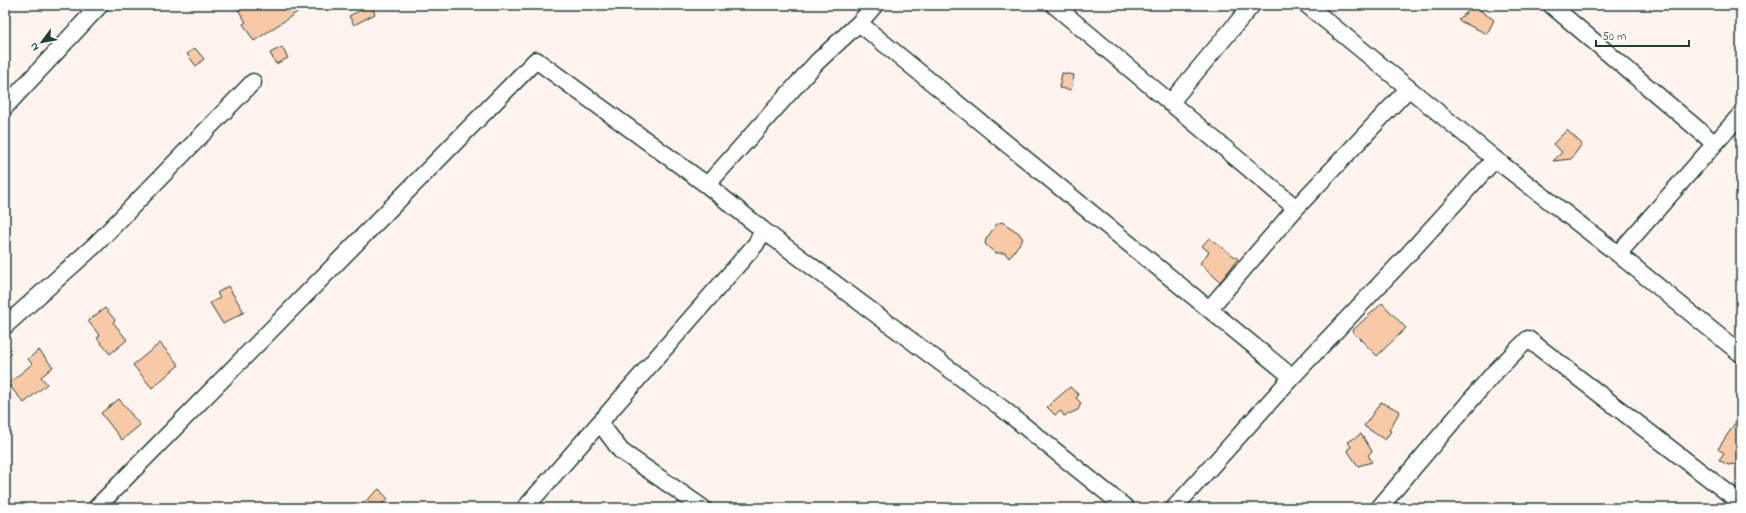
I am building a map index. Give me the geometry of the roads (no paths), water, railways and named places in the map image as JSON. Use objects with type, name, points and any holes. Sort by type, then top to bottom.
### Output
[{"type":"street","points":[[5,108],[100,5]]},
{"type":"street","points":[[707,185],[817,62],[859,24],[875,5]]},
{"type":"street","points":[[1054,5],[1296,208]]},
{"type":"street","points":[[1170,103],[1252,5]]},
{"type":"street","points":[[1307,5],[1495,159],[1618,254],[1741,354]]},
{"type":"street","points":[[1551,5],[1714,143]]},
{"type":"street","points":[[859,24],[1210,308],[1292,377]]},
{"type":"street","points":[[96,508],[536,60],[707,185],[763,230],[1003,409],[1126,508]]},
{"type":"street","points":[[5,326],[95,245],[253,82]]},
{"type":"street","points":[[1210,308],[1296,208],[1409,88]]},
{"type":"street","points":[[1618,254],[1741,114]]},
{"type":"street","points":[[1174,508],[1292,377],[1403,260],[1495,159]]},
{"type":"street","points":[[524,508],[756,244],[763,230]]},
{"type":"street","points":[[1379,508],[1494,374],[1528,339],[1741,503]]},
{"type":"street","points":[[600,423],[621,451],[703,508]]}]
